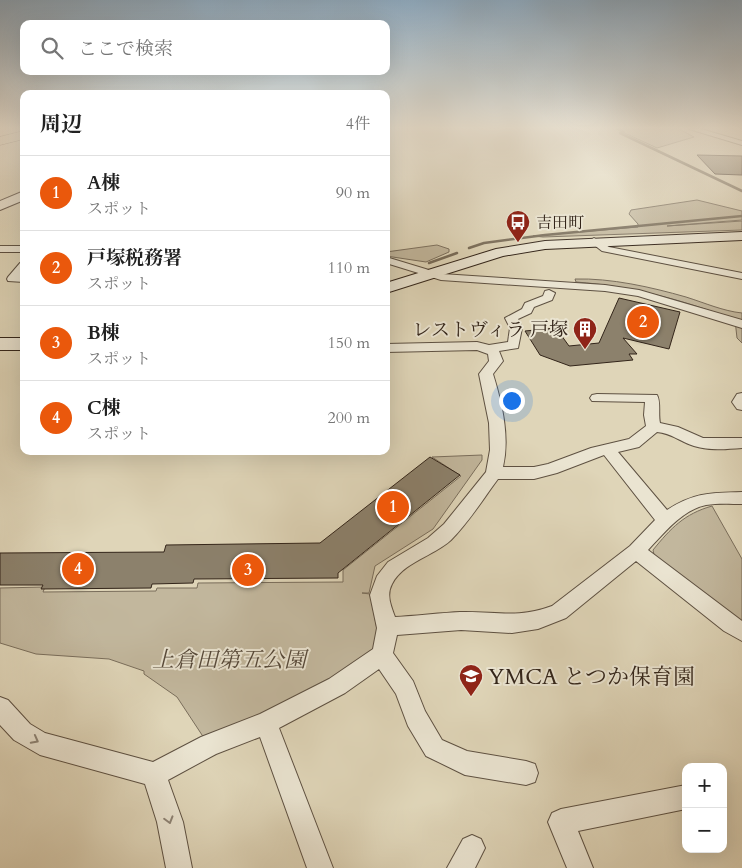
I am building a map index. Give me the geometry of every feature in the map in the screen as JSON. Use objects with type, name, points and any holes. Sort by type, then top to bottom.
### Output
[{"type":"street","points":[[0,206],[20,197]]},
{"type":"street","points":[[390,287],[517,249],[545,244],[742,236]]},
{"type":"street","points":[[594,241],[606,249],[742,276]]},
{"type":"street","points":[[0,249],[20,249]]},
{"type":"street","points":[[390,261],[441,278],[592,287],[639,293],[742,324]]},
{"type":"street","points":[[20,270],[12,279],[20,279]]},
{"type":"street","points":[[510,282],[523,290],[549,293],[587,291],[592,287]]},
{"type":"street","points":[[390,348],[477,346],[489,349],[514,345],[516,328],[511,318],[527,311],[529,304],[548,298],[549,293]]},
{"type":"street","points":[[0,344],[20,344]]},
{"type":"street","points":[[0,708],[22,732],[40,743],[154,774],[209,745],[266,723],[337,686],[382,654],[387,627],[380,603],[380,590],[387,575],[407,558],[435,542],[450,529],[494,472],[497,463],[498,446],[491,390],[486,374],[496,361],[495,354],[489,349]]},
{"type":"street","points":[[597,398],[620,396],[652,398],[651,415],[654,427]]},
{"type":"street","points":[[742,397],[739,402],[742,406]]},
{"type":"street","points":[[494,472],[534,473],[634,443],[654,427],[667,427],[676,430],[699,443],[742,443]]},
{"type":"street","points":[[608,450],[666,520]]},
{"type":"street","points":[[387,627],[461,621],[512,624],[538,620],[559,612],[636,551],[666,520],[685,508],[704,499],[742,498]]},
{"type":"street","points":[[636,551],[742,632]]},
{"type":"street","points":[[382,654],[405,688],[416,718],[434,748],[465,763],[526,774]]},
{"type":"street","points":[[266,723],[320,868]]},
{"type":"street","points":[[154,774],[170,822],[179,868]]},
{"type":"street","points":[[580,868],[561,822],[682,797]]},
{"type":"green space","points":[[697,200],[742,211],[742,220],[667,226],[742,221],[742,230],[533,236],[638,227],[638,224],[629,214],[631,210]]},
{"type":"green space","points":[[437,245],[449,249],[449,252],[426,262],[390,257],[390,251]]},
{"type":"green space","points":[[575,279],[603,280],[645,287],[686,297],[721,309],[742,313],[742,343],[737,338],[735,320],[657,295],[617,287],[576,282]]},
{"type":"green space","name":"上倉田第五公園","points":[[482,455],[482,460],[433,529],[375,566],[369,593],[362,593],[370,594],[377,629],[374,650],[333,681],[264,715],[204,738],[177,697],[144,674],[144,671],[109,659],[36,654],[0,643],[0,588],[45,587],[43,592],[156,591],[157,588],[197,588],[198,583],[343,582],[343,570],[461,476],[432,457]]},
{"type":"green space","points":[[712,506],[742,559],[742,625],[655,559],[653,550],[672,529],[694,513]]},
{"type":"building","points":[[711,170],[742,170],[742,175],[715,174]]},
{"type":"building","points":[[619,298],[680,312],[669,349],[623,338],[637,354],[629,354],[633,360],[570,366],[540,355],[525,331],[556,328],[569,346],[599,343]]},
{"type":"building","points":[[430,457],[460,475],[338,573],[338,578],[194,579],[193,583],[152,584],[151,588],[41,589],[43,585],[0,585],[0,553],[164,552],[166,545],[320,543]]},
{"type":"waterway","points":[[697,170],[742,191]]},
{"type":"waterway","points":[[469,248],[484,243],[545,235],[742,216]]},
{"type":"waterway","points":[[429,263],[457,253]]},
{"type":"place","name":"吉田町","points":[[518,243]]},
{"type":"place","name":"戸塚税務署","points":[[643,322]]},
{"type":"place","name":"レストヴィラ 戸塚","points":[[585,350]]},
{"type":"place","name":"A棟","points":[[393,507]]},
{"type":"place","name":"C棟","points":[[78,569]]},
{"type":"place","name":"B棟","points":[[248,570]]},
{"type":"place","name":"YMCA とつか保育園","points":[[471,697]]}]
